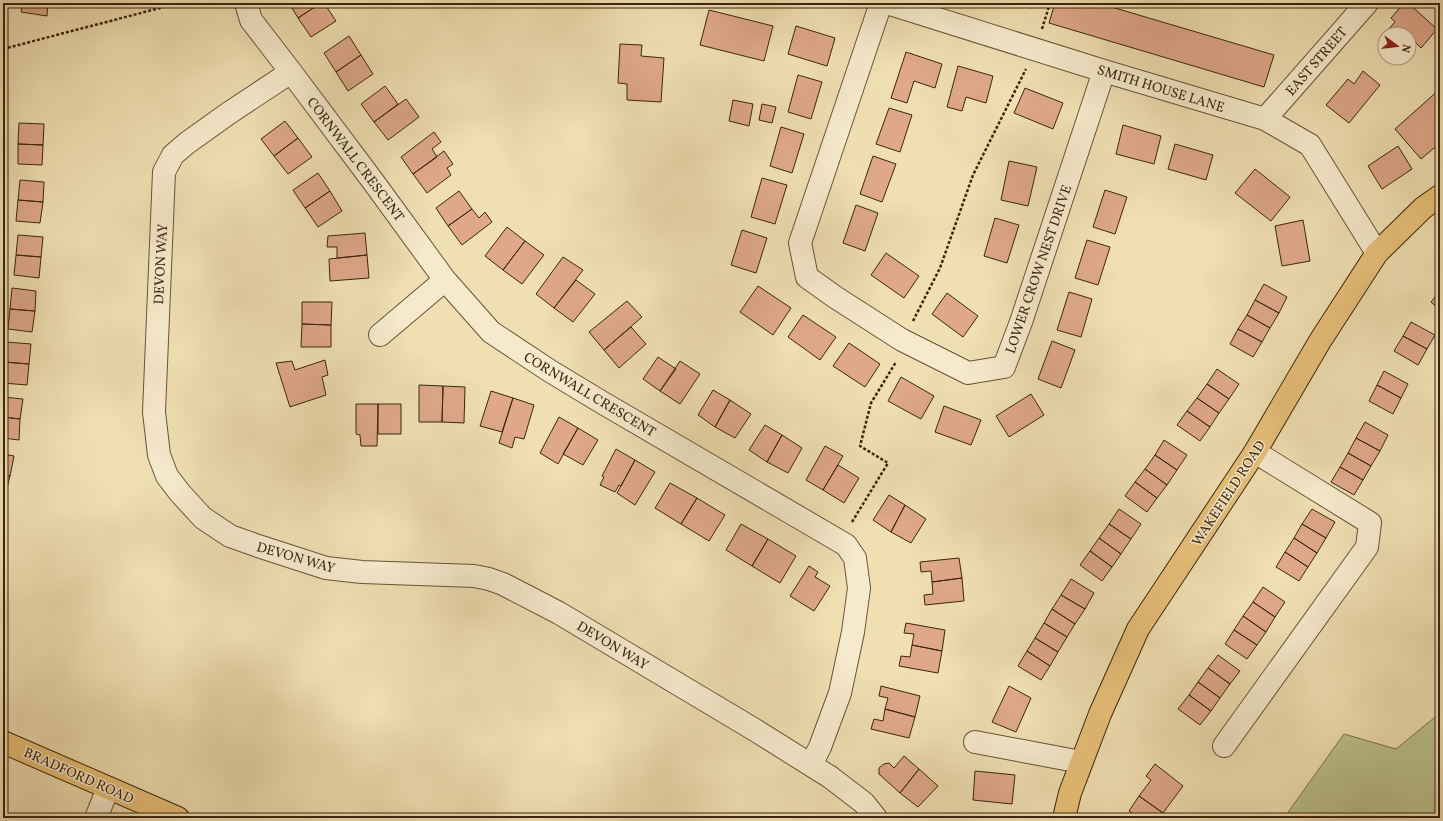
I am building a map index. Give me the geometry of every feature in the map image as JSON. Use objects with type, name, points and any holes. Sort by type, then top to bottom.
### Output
[{"type":"main road","name":"WAKEFIELD ROAD","points":[[1064,818],[1070,793],[1081,762],[1100,714],[1138,629],[1255,452],[1320,341],[1377,253],[1423,208],[1440,196]]},
{"type":"main road","name":"BRADFORD ROAD","points":[[3,742],[178,818]]},
{"type":"street","name":"CORNWALL CRESCENT","points":[[246,3],[251,20],[292,72],[445,280],[491,332],[603,403],[846,545],[855,558],[859,588],[853,632],[840,693],[820,747],[811,765]]},
{"type":"street","name":"LOWER CROW NEST DRIVE","points":[[881,3],[800,243],[807,278],[902,340],[968,372],[1004,367],[1021,322],[1104,71]]},
{"type":"street","name":"SMITH HOUSE LANE","points":[[887,3],[1104,71],[1265,119],[1310,145],[1377,253]]},
{"type":"street","name":"EAST STREET","points":[[1265,119],[1367,3]]},
{"type":"street","name":"DEVON WAY","points":[[292,72],[229,112],[187,143],[173,155],[164,172],[154,412],[159,455],[167,476],[180,493],[203,518],[230,536],[326,568],[362,572],[474,576],[504,584],[559,613],[811,765],[830,777],[864,803],[876,818]]},
{"type":"street","points":[[380,335],[445,280]]},
{"type":"street","points":[[1224,746],[1367,547],[1370,523],[1255,452]]},
{"type":"street","points":[[975,742],[1081,762]]},
{"type":"street","points":[[96,818],[108,788]]},
{"type":"path","points":[[3,49],[179,3]]},
{"type":"path","points":[[840,541],[888,463],[860,446],[871,403],[900,355],[902,340],[940,268],[973,175],[1036,50],[1050,3]]},
{"type":"green space","points":[[1440,713],[1440,818],[1284,818],[1344,734],[1396,749]]},
{"type":"building","points":[[23,3],[48,3],[47,16],[21,12]]},
{"type":"building","points":[[289,3],[321,3],[298,18]]},
{"type":"building","points":[[321,3],[324,3],[336,21],[311,37],[298,18]]},
{"type":"building","points":[[1014,3],[1033,3],[1032,8]]},
{"type":"building","points":[[1055,3],[1098,3],[1274,55],[1264,87],[1049,23]]},
{"type":"building","points":[[1404,3],[1408,3],[1437,29],[1421,48],[1417,44],[1417,26],[1392,26],[1395,22],[1391,18]]},
{"type":"building","points":[[709,10],[773,26],[764,61],[700,45]]},
{"type":"building","points":[[796,26],[835,38],[827,66],[788,54]]},
{"type":"building","points":[[349,36],[361,55],[336,72],[324,53]]},
{"type":"building","points":[[620,44],[642,45],[641,56],[664,58],[661,102],[627,100],[627,84],[618,83]]},
{"type":"building","points":[[906,52],[942,64],[935,88],[914,81],[907,103],[891,98]]},
{"type":"building","points":[[361,55],[373,74],[348,91],[336,72]]},
{"type":"building","points":[[958,66],[993,76],[986,103],[966,97],[962,111],[947,107]]},
{"type":"building","points":[[1363,71],[1380,85],[1349,123],[1326,105],[1348,79],[1354,84]]},
{"type":"building","points":[[798,75],[822,82],[811,119],[788,112]]},
{"type":"building","points":[[385,86],[398,104],[374,122],[361,104]]},
{"type":"building","points":[[1025,88],[1063,103],[1053,129],[1014,113]]},
{"type":"building","points":[[1440,89],[1440,143],[1421,159],[1395,129]]},
{"type":"building","points":[[406,99],[419,117],[388,140],[374,122]]},
{"type":"building","points":[[733,100],[753,104],[749,126],[729,121]]},
{"type":"building","points":[[762,104],[776,107],[772,123],[759,120]]},
{"type":"building","points":[[889,108],[912,115],[900,152],[876,144]]},
{"type":"building","points":[[285,121],[298,138],[274,156],[261,139]]},
{"type":"building","points":[[19,123],[44,124],[43,145],[18,144]]},
{"type":"building","points":[[1123,125],[1161,136],[1154,164],[1116,154]]},
{"type":"building","points":[[781,127],[804,134],[792,173],[770,166]]},
{"type":"building","points":[[434,132],[441,142],[432,149],[437,157],[413,174],[401,157]]},
{"type":"building","points":[[298,138],[312,157],[288,174],[274,156]]},
{"type":"building","points":[[18,144],[43,145],[42,165],[18,164]]},
{"type":"building","points":[[1175,144],[1213,155],[1206,180],[1168,169]]},
{"type":"building","points":[[1398,146],[1412,169],[1382,189],[1368,166]]},
{"type":"building","points":[[444,151],[453,164],[447,168],[451,175],[427,193],[413,174]]},
{"type":"building","points":[[873,156],[896,164],[882,202],[860,194]]},
{"type":"building","points":[[1009,161],[1037,167],[1028,206],[1001,200]]},
{"type":"building","points":[[1255,169],[1290,197],[1271,221],[1235,193]]},
{"type":"building","points":[[318,173],[330,191],[305,208],[293,190]]},
{"type":"building","points":[[762,178],[787,185],[775,224],[751,217]]},
{"type":"building","points":[[20,180],[44,182],[43,202],[18,200]]},
{"type":"building","points":[[1105,190],[1127,197],[1115,234],[1093,227]]},
{"type":"building","points":[[330,191],[342,211],[318,227],[305,208]]},
{"type":"building","points":[[459,191],[472,209],[448,226],[436,208]]},
{"type":"building","points":[[18,200],[43,202],[40,223],[16,221]]},
{"type":"building","points":[[856,205],[878,213],[865,251],[843,243]]},
{"type":"building","points":[[472,209],[479,218],[485,212],[492,222],[462,245],[448,226]]},
{"type":"building","points":[[995,218],[1019,225],[1007,263],[984,256]]},
{"type":"building","points":[[1303,220],[1310,261],[1282,266],[1275,226]]},
{"type":"building","points":[[507,227],[525,241],[503,270],[485,256]]},
{"type":"building","points":[[742,230],[767,238],[756,273],[731,265]]},
{"type":"building","points":[[365,233],[367,255],[337,258],[337,247],[327,247],[328,236]]},
{"type":"building","points":[[18,235],[43,237],[41,257],[16,255]]},
{"type":"building","points":[[1087,240],[1110,247],[1098,285],[1075,278]]},
{"type":"building","points":[[525,241],[544,255],[522,284],[503,270]]},
{"type":"building","points":[[886,253],[919,276],[904,298],[871,275]]},
{"type":"building","points":[[16,255],[41,257],[39,278],[14,275]]},
{"type":"building","points":[[367,255],[369,278],[330,281],[329,259]]},
{"type":"building","points":[[563,257],[583,270],[554,308],[536,294]]},
{"type":"building","points":[[576,280],[595,294],[573,322],[554,308]]},
{"type":"building","points":[[1264,284],[1287,297],[1279,313],[1255,300]]},
{"type":"building","points":[[758,286],[791,308],[773,335],[740,312]]},
{"type":"building","points":[[12,288],[36,291],[35,311],[10,309]]},
{"type":"building","points":[[1440,291],[1440,310],[1431,302]]},
{"type":"building","points":[[1069,292],[1092,299],[1081,337],[1057,330]]},
{"type":"building","points":[[947,293],[978,316],[963,337],[932,314]]},
{"type":"building","points":[[1255,300],[1279,313],[1270,328],[1247,315]]},
{"type":"building","points":[[627,301],[642,317],[604,350],[589,332]]},
{"type":"building","points":[[302,302],[332,302],[331,325],[302,324]]},
{"type":"building","points":[[10,309],[35,311],[32,332],[8,329]]},
{"type":"building","points":[[803,315],[836,337],[820,360],[788,337]]},
{"type":"building","points":[[1247,315],[1270,328],[1262,342],[1238,329]]},
{"type":"building","points":[[1411,322],[1435,335],[1427,349],[1403,336]]},
{"type":"building","points":[[302,324],[331,325],[331,347],[301,347]]},
{"type":"building","points":[[631,327],[646,344],[619,368],[604,350]]},
{"type":"building","points":[[1238,329],[1262,342],[1253,357],[1230,344]]},
{"type":"building","points":[[1403,336],[1427,349],[1418,365],[1394,351]]},
{"type":"building","points":[[1052,341],[1075,350],[1061,388],[1038,379]]},
{"type":"building","points":[[6,342],[31,344],[29,364],[4,362]]},
{"type":"building","points":[[849,343],[880,364],[865,387],[833,366]]},
{"type":"building","points":[[658,357],[676,369],[660,391],[643,379]]},
{"type":"building","points":[[325,360],[328,375],[322,377],[326,395],[290,407],[276,363],[292,361],[295,370]]},
{"type":"building","points":[[680,361],[700,374],[680,404],[660,391]]},
{"type":"building","points":[[4,362],[29,364],[27,385],[3,383]]},
{"type":"building","points":[[1217,369],[1239,384],[1229,399],[1207,384]]},
{"type":"building","points":[[1384,371],[1408,384],[1401,398],[1377,385]]},
{"type":"building","points":[[901,377],[934,396],[921,419],[888,401]]},
{"type":"building","points":[[1207,384],[1229,399],[1219,413],[1197,398]]},
{"type":"building","points":[[419,385],[443,386],[442,422],[419,422]]},
{"type":"building","points":[[1377,385],[1401,398],[1393,414],[1369,401]]},
{"type":"building","points":[[443,386],[465,387],[464,423],[442,422]]},
{"type":"building","points":[[713,390],[730,400],[715,427],[698,415]]},
{"type":"building","points":[[491,391],[513,398],[502,432],[480,426]]},
{"type":"building","points":[[1031,394],[1044,415],[1009,437],[996,416]]},
{"type":"building","points":[[3,397],[23,399],[20,419],[3,417]]},
{"type":"building","points":[[513,398],[534,405],[524,439],[515,437],[512,448],[499,443]]},
{"type":"building","points":[[1197,398],[1219,413],[1210,427],[1187,411]]},
{"type":"building","points":[[730,400],[751,414],[735,438],[715,427]]},
{"type":"building","points":[[356,404],[378,404],[377,446],[361,446],[360,435],[356,434]]},
{"type":"building","points":[[378,404],[401,404],[401,434],[378,434]]},
{"type":"building","points":[[944,406],[981,420],[971,445],[935,432]]},
{"type":"building","points":[[1187,411],[1210,427],[1200,441],[1177,425]]},
{"type":"building","points":[[3,417],[20,419],[19,440],[3,438]]},
{"type":"building","points":[[559,417],[578,428],[558,464],[540,453]]},
{"type":"building","points":[[1365,422],[1388,435],[1380,451],[1356,438]]},
{"type":"building","points":[[765,425],[782,435],[767,462],[749,450]]},
{"type":"building","points":[[578,428],[598,440],[583,465],[563,454]]},
{"type":"building","points":[[782,435],[802,448],[788,473],[767,462]]},
{"type":"building","points":[[1356,438],[1380,451],[1371,466],[1348,453]]},
{"type":"building","points":[[1164,440],[1187,455],[1177,470],[1155,455]]},
{"type":"building","points":[[825,446],[843,456],[823,490],[806,480]]},
{"type":"building","points":[[616,449],[635,460],[621,486],[619,485],[615,492],[600,485],[604,477],[602,476]]},
{"type":"building","points":[[1348,453],[1371,466],[1363,480],[1340,467]]},
{"type":"building","points":[[3,454],[14,456],[10,476],[3,474]]},
{"type":"building","points":[[1155,455],[1177,470],[1167,485],[1145,469]]},
{"type":"building","points":[[635,460],[655,472],[635,505],[617,493]]},
{"type":"building","points":[[838,465],[859,478],[844,503],[823,490]]},
{"type":"building","points":[[1340,467],[1363,480],[1354,495],[1331,482]]},
{"type":"building","points":[[1145,469],[1167,485],[1157,498],[1135,482]]},
{"type":"building","points":[[3,474],[10,476],[5,496],[3,496]]},
{"type":"building","points":[[1135,482],[1157,498],[1147,512],[1125,496]]},
{"type":"building","points":[[670,483],[697,498],[681,524],[655,508]]},
{"type":"building","points":[[889,495],[905,505],[891,532],[873,520]]},
{"type":"building","points":[[697,498],[725,515],[709,541],[681,524]]},
{"type":"building","points":[[905,505],[926,519],[911,543],[891,532]]},
{"type":"building","points":[[1119,509],[1141,524],[1131,539],[1109,524]]},
{"type":"building","points":[[1312,509],[1335,522],[1326,538],[1302,524]]},
{"type":"building","points":[[741,524],[768,539],[752,566],[726,550]]},
{"type":"building","points":[[1109,524],[1131,539],[1121,554],[1099,538]]},
{"type":"building","points":[[1302,524],[1326,538],[1317,553],[1294,538]]},
{"type":"building","points":[[1099,538],[1121,554],[1112,567],[1090,551]]},
{"type":"building","points":[[1294,538],[1317,553],[1308,567],[1285,552]]},
{"type":"building","points":[[768,539],[796,556],[780,583],[752,566]]},
{"type":"building","points":[[1090,551],[1112,567],[1102,581],[1080,565]]},
{"type":"building","points":[[1285,552],[1308,567],[1299,581],[1276,567]]},
{"type":"building","points":[[959,558],[962,578],[932,582],[931,571],[921,572],[920,562]]},
{"type":"building","points":[[809,566],[818,572],[815,577],[830,586],[814,611],[790,596]]},
{"type":"building","points":[[962,578],[964,601],[925,605],[924,595],[933,594],[932,582]]},
{"type":"building","points":[[1071,579],[1094,593],[1085,609],[1061,595]]},
{"type":"building","points":[[1263,587],[1285,602],[1275,617],[1253,602]]},
{"type":"building","points":[[1061,595],[1085,609],[1075,624],[1052,609]]},
{"type":"building","points":[[1253,602],[1275,617],[1266,632],[1243,616]]},
{"type":"building","points":[[1052,609],[1075,624],[1067,637],[1044,623]]},
{"type":"building","points":[[1243,616],[1266,632],[1257,645],[1234,630]]},
{"type":"building","points":[[906,623],[945,630],[942,651],[912,645],[914,634],[904,633]]},
{"type":"building","points":[[1044,623],[1067,637],[1058,652],[1035,638]]},
{"type":"building","points":[[1234,630],[1257,645],[1247,659],[1225,644]]},
{"type":"building","points":[[1035,638],[1058,652],[1050,666],[1027,651]]},
{"type":"building","points":[[912,645],[942,651],[938,673],[899,666],[901,656],[910,657]]},
{"type":"building","points":[[1027,651],[1050,666],[1041,680],[1018,666]]},
{"type":"building","points":[[1218,655],[1240,671],[1230,684],[1208,668]]},
{"type":"building","points":[[1208,668],[1230,684],[1220,698],[1198,682]]},
{"type":"building","points":[[1198,682],[1220,698],[1211,711],[1189,695]]},
{"type":"building","points":[[881,686],[920,696],[915,717],[885,709],[888,698],[879,696]]},
{"type":"building","points":[[1009,686],[1031,698],[1016,732],[992,722]]},
{"type":"building","points":[[1189,695],[1211,711],[1200,725],[1178,709]]},
{"type":"building","points":[[885,709],[915,717],[909,738],[871,729],[874,719],[883,721]]},
{"type":"building","points":[[904,756],[919,769],[900,793],[879,774],[879,768],[884,764],[889,763],[894,768]]},
{"type":"building","points":[[1155,764],[1183,786],[1163,813],[1139,796],[1151,780],[1146,776]]},
{"type":"building","points":[[919,769],[938,786],[918,807],[900,793]]},
{"type":"building","points":[[975,771],[1015,775],[1012,804],[973,800]]},
{"type":"building","points":[[1139,796],[1170,818],[1139,818],[1129,811]]}]
